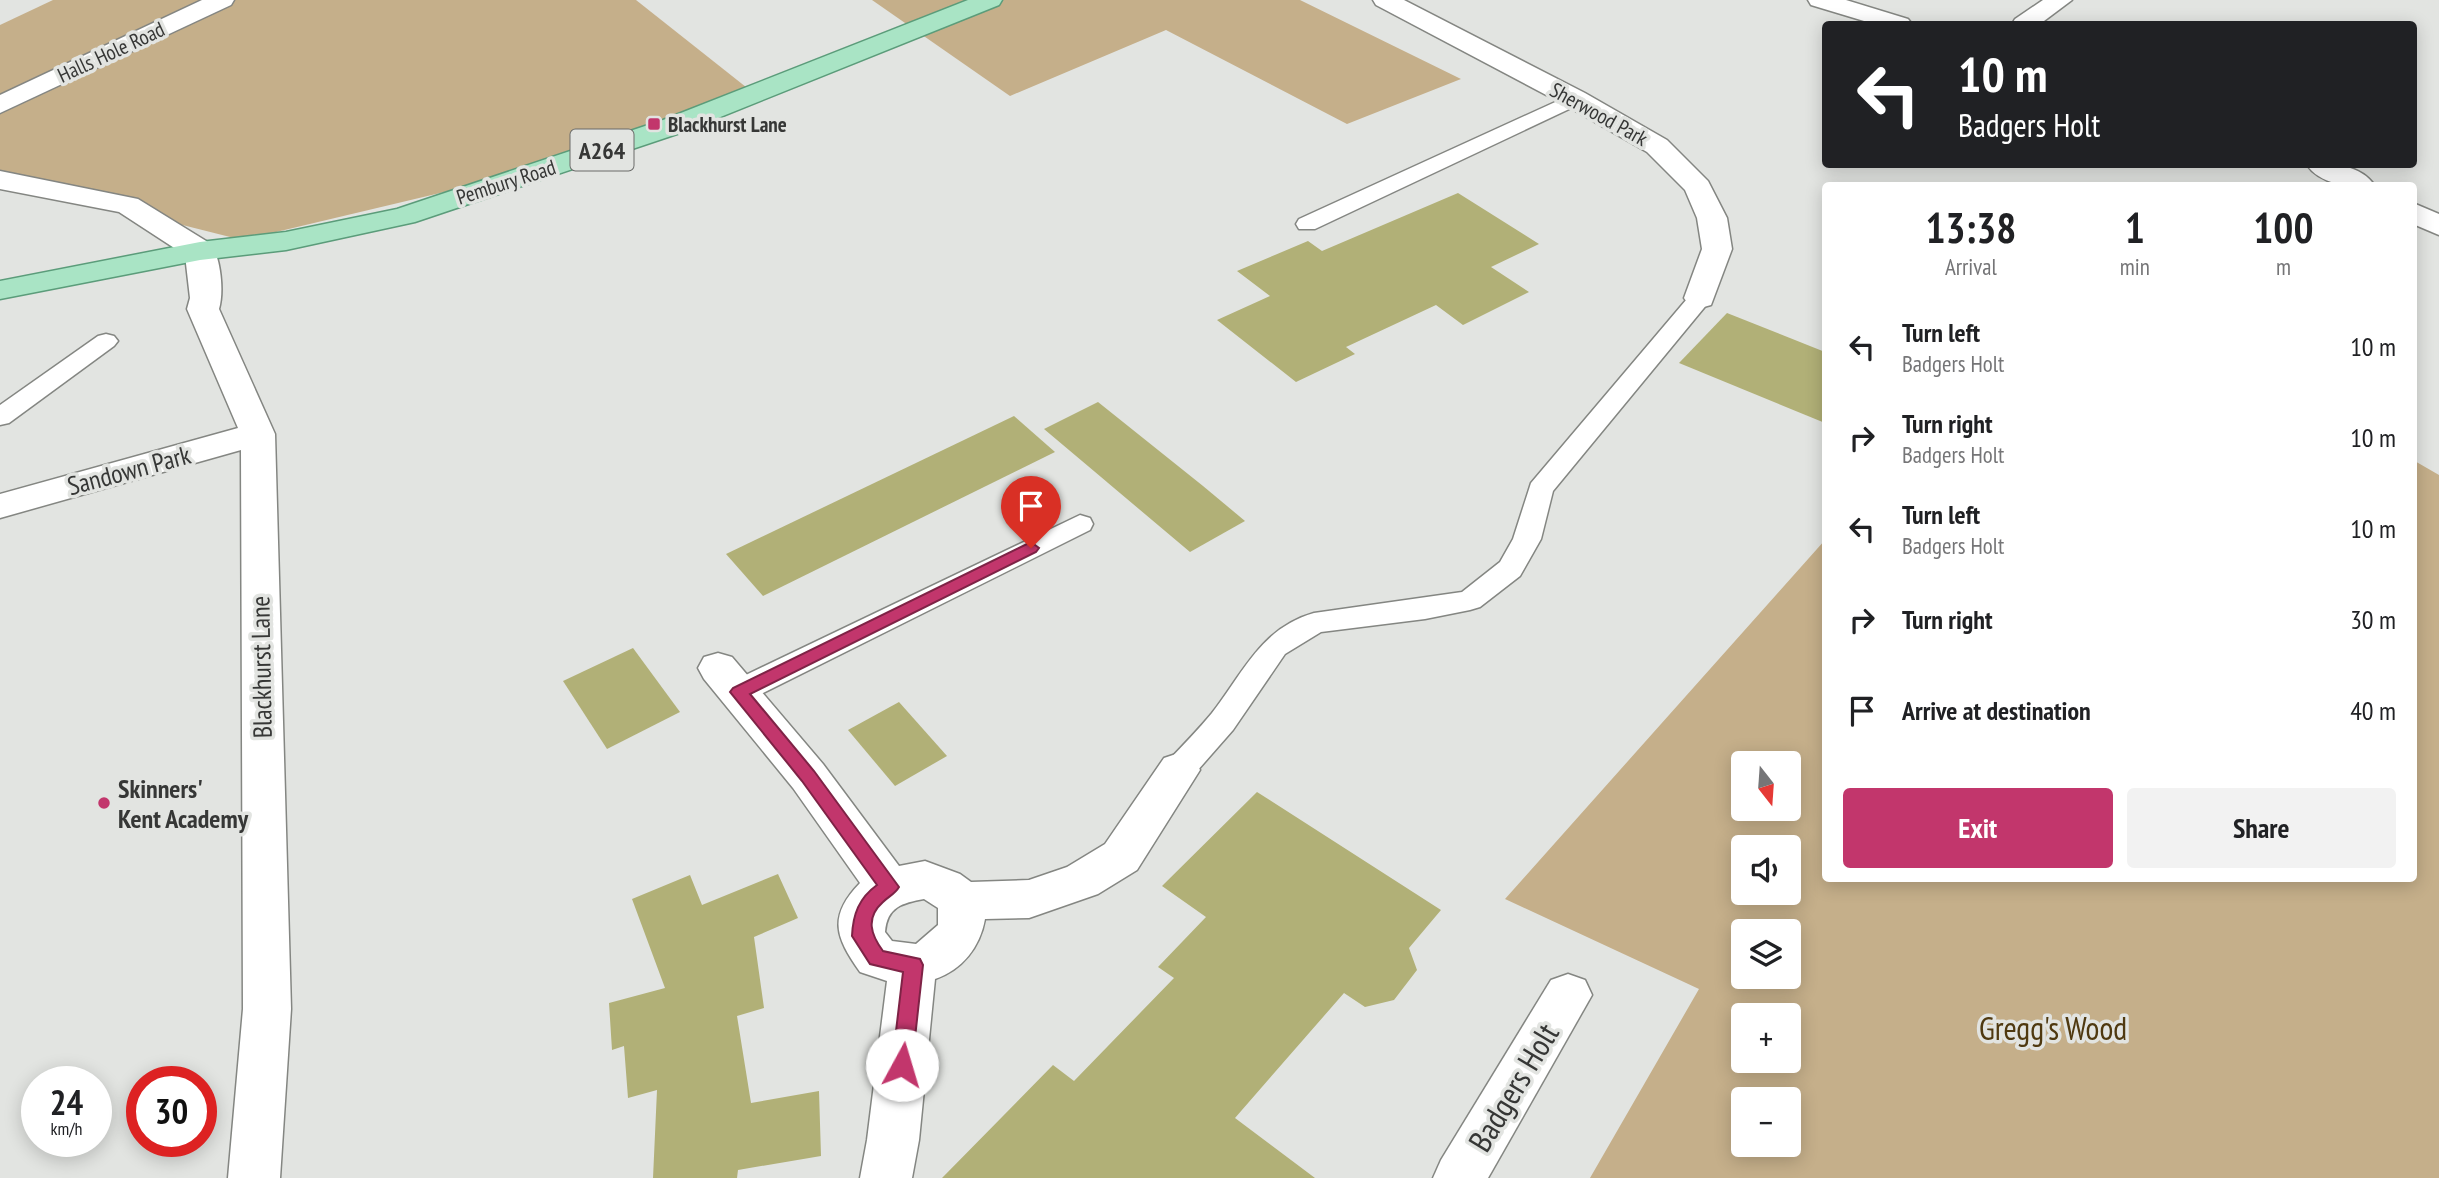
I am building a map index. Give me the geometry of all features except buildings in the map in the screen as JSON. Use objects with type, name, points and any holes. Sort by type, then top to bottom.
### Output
[{"type":"main road","name":"Pembury Road","points":[[0,290],[200,251],[286,241],[404,216],[673,126],[990,0]]},
{"type":"street","name":"Halls Hole Road","points":[[0,105],[222,0]]},
{"type":"street","name":"Sherwood Park","points":[[1385,0],[1575,99],[1657,146],[1698,187],[1712,218],[1717,249],[1700,298]]},
{"type":"street","points":[[1820,0],[1889,21]]},
{"type":"street","points":[[2036,21],[2060,0]]},
{"type":"street","points":[[2327,168],[2354,182]]},
{"type":"street","points":[[0,180],[128,205],[200,251]]},
{"type":"street","points":[[2417,214],[2439,226]]},
{"type":"street","name":"Blackhurst Lane","points":[[200,251],[206,298],[203,309],[258,434],[267,1009],[254,1178]]},
{"type":"street","name":"Sandown Park","points":[[0,506],[258,434]]},
{"type":"street","points":[[728,680],[808,776],[889,887]]},
{"type":"street","points":[[959,901],[1029,899],[1082,881],[1121,857],[1179,770]]},
{"type":"street","points":[[925,880],[951,891],[959,901],[963,921],[955,941],[934,959],[913,965],[877,958],[861,936],[863,916],[874,898],[889,887],[925,880]]},
{"type":"street","points":[[886,1178],[893,1140],[913,965]]},
{"type":"street","name":"Badgers Holt","points":[[1459,1178],[1568,995]]},
{"type":"lane","points":[[1307,224],[1575,99]]},
{"type":"lane","points":[[1179,770],[1222,722],[1275,648],[1314,622],[1425,609],[1470,600],[1510,569],[1527,539],[1540,489],[1700,298]]},
{"type":"lane","points":[[0,417],[106,341]]},
{"type":"lane","points":[[728,680],[1080,524]]},
{"type":"green space","points":[[53,0],[636,0],[751,91],[499,179],[242,240],[0,179],[0,25]]},
{"type":"green space","points":[[872,0],[1300,0],[1461,79],[1347,124],[1166,30],[1010,96]]},
{"type":"green space","name":"Gregg's Wood","points":[[2417,462],[2439,475],[2439,1178],[1590,1178],[1699,989],[1505,899],[1822,543],[1822,882],[2417,882]]},
{"type":"place","name":"Blackhurst Lane","points":[[654,124]]},
{"type":"place","name":"Skinners' Kent Academy","points":[[104,803]]},
{"type":"route","points":[[902,1065],[913,965],[877,958],[861,936],[863,916],[874,898],[889,887],[808,776],[738,692],[1031,548]]}]
